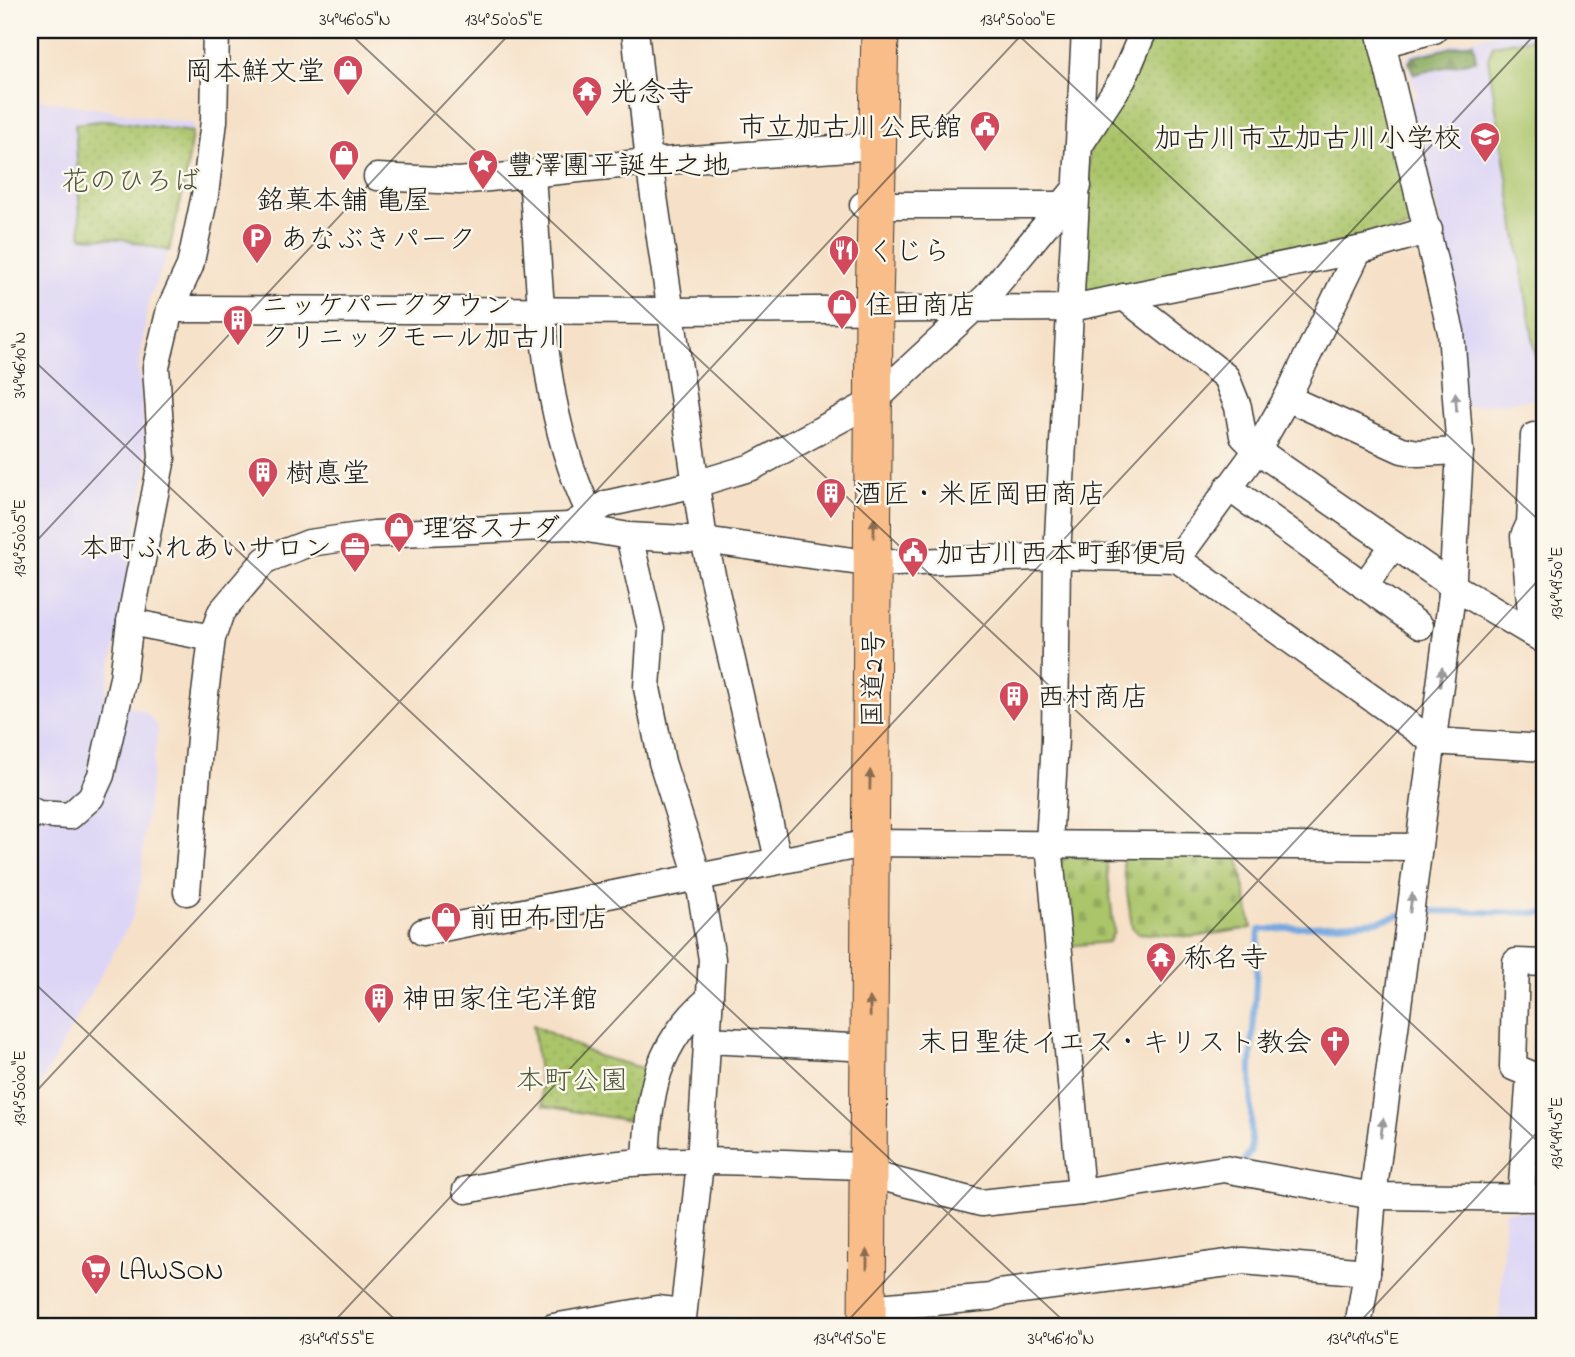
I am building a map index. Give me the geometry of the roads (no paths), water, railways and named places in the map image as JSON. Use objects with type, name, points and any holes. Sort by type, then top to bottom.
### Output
[{"type":"highway","name":"国道2号","points":[[867,1317],[866,1166],[871,1048],[869,843],[874,564],[874,308],[870,205],[877,146],[880,30]]},
{"type":"street","points":[[30,810],[38,814],[70,816],[91,797],[101,775],[118,698],[162,458],[156,367],[170,309],[190,265],[205,195],[214,121],[216,30]]},
{"type":"street","points":[[635,30],[649,162],[704,540],[778,859]]},
{"type":"street","points":[[1082,1192],[1048,844],[1055,740],[1057,556],[1071,308],[1070,196],[1079,146],[1085,30]]},
{"type":"street","points":[[1079,146],[1123,79],[1144,30]]},
{"type":"street","points":[[1358,1327],[1452,586],[1460,451],[1451,332],[1429,230],[1381,37],[1434,30]]},
{"type":"street","points":[[377,177],[458,181],[532,176],[649,162],[877,146]]},
{"type":"street","points":[[532,176],[543,311],[558,427],[579,490],[580,519]]},
{"type":"street","points":[[870,205],[1070,196]]},
{"type":"street","points":[[580,519],[606,504],[696,484],[752,467],[874,401],[975,307],[1070,196]]},
{"type":"street","points":[[170,309],[672,311],[1071,308],[1359,250],[1429,230]]},
{"type":"street","points":[[1177,559],[1257,450],[1287,398],[1359,250]]},
{"type":"street","points":[[1124,298],[1226,377],[1238,407],[1243,436],[1257,450],[1452,586],[1539,638]]},
{"type":"street","points":[[1287,398],[1402,450],[1418,453],[1460,451]]},
{"type":"street","points":[[1539,638],[1524,536],[1539,485],[1534,436],[1545,436]]},
{"type":"street","points":[[1228,487],[1420,626]]},
{"type":"street","points":[[187,892],[201,726],[212,638],[221,612],[265,560],[309,543],[374,534],[580,519],[629,536],[704,540],[874,564],[1057,556],[1177,559],[1432,741],[1545,748]]},
{"type":"street","points":[[553,1327],[657,1309],[682,1320],[700,1163],[712,959],[698,876],[662,762],[648,688],[651,629],[629,536]]},
{"type":"street","points":[[1364,586],[1394,545]]},
{"type":"street","points":[[130,622],[212,638]]},
{"type":"street","points":[[423,932],[778,859],[869,843],[1418,847]]},
{"type":"street","points":[[467,1190],[562,1171],[646,1162],[866,1166],[877,1176],[981,1203],[1082,1192],[1224,1169],[1373,1196],[1533,1198],[1537,1077],[1513,1067],[1516,962],[1545,963]]},
{"type":"street","points":[[646,1162],[657,1068],[694,1012],[710,998]]},
{"type":"street","points":[[707,1040],[871,1048]]},
{"type":"street","points":[[867,1317],[1243,1261],[1367,1272]]},
{"type":"waterway","points":[[1420,911],[1545,913]]},
{"type":"waterway","points":[[1244,1161],[1251,1150],[1251,1065],[1259,930],[1378,921],[1400,915]]},
{"type":"waterway","points":[[691,1322],[698,1320],[779,1327]]},
{"type":"place","name":"岡本鮮文堂","points":[[348,97]]},
{"type":"place","name":"光念寺","points":[[587,118]]},
{"type":"place","name":"市立加古川公民館","points":[[985,153]]},
{"type":"place","name":"加古川市立加古川小学校","points":[[1485,164]]},
{"type":"place","name":"銘菓本舗 亀屋","points":[[344,182]]},
{"type":"place","name":"豐澤團平誕生之地","points":[[483,191]]},
{"type":"place","name":"あなぶきパーク","points":[[257,265]]},
{"type":"place","name":"くじら","points":[[844,277]]},
{"type":"place","name":"住田商店","points":[[842,331]]},
{"type":"place","name":"ニッケパークタウン クリニックモール加古川","points":[[238,347]]},
{"type":"place","name":"樹悳堂","points":[[263,499]]},
{"type":"place","name":"酒匠・米匠岡田商店","points":[[831,520]]},
{"type":"place","name":"理容スナダ","points":[[399,554]]},
{"type":"place","name":"本町ふれあいサロン","points":[[355,574]]},
{"type":"place","name":"加古川西本町郵便局","points":[[913,579]]},
{"type":"place","name":"西村商店","points":[[1014,723]]},
{"type":"place","name":"前田布団店","points":[[446,944]]},
{"type":"place","name":"称名寺","points":[[1161,984]]},
{"type":"place","name":"神田家住宅洋館","points":[[379,1025]]},
{"type":"place","name":"末日聖徒イエス・キリスト教会","points":[[1335,1068]]},
{"type":"place","name":"LAWSON","points":[[96,1296]]},
{"type":"park label","name":"花のひろば","points":[[131,180]]},
{"type":"park label","name":"本町公園","points":[[572,1079]]}]
